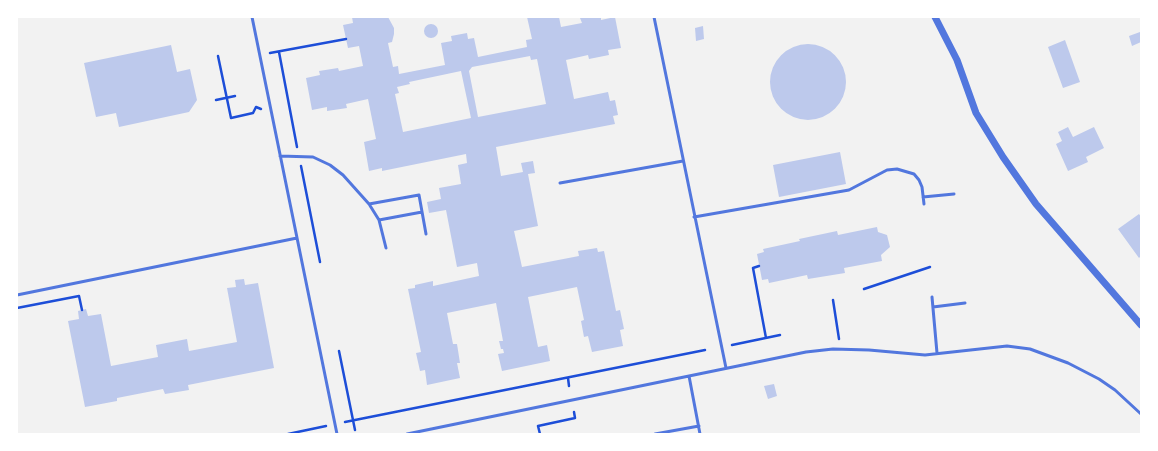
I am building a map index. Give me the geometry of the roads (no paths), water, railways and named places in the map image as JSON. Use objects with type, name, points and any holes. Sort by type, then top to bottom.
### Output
[{"type":"street","points":[[935,17],[957,60],[976,113],[1003,157],[1036,204],[1141,325]]},
{"type":"lane","points":[[252,17],[296,238],[304,267],[336,434]]},
{"type":"lane","points":[[654,17],[726,368]]},
{"type":"lane","points":[[280,156],[313,158],[330,165],[343,175],[368,204],[379,220],[386,248]]},
{"type":"lane","points":[[560,183],[683,161]]},
{"type":"lane","points":[[694,217],[848,190],[887,170],[897,169],[914,174],[922,187],[924,204]]},
{"type":"lane","points":[[368,204],[419,194],[426,234]]},
{"type":"lane","points":[[923,197],[954,194]]},
{"type":"lane","points":[[379,220],[422,212]]},
{"type":"lane","points":[[17,295],[296,238]]},
{"type":"lane","points":[[932,297],[937,353]]},
{"type":"lane","points":[[933,308],[965,303]]},
{"type":"lane","points":[[407,434],[806,352],[841,349],[925,354],[1007,346],[1030,349],[1068,363],[1099,379],[1115,390],[1141,414]]},
{"type":"lane","points":[[689,376],[700,434]]},
{"type":"lane","points":[[654,434],[699,426]]}]
